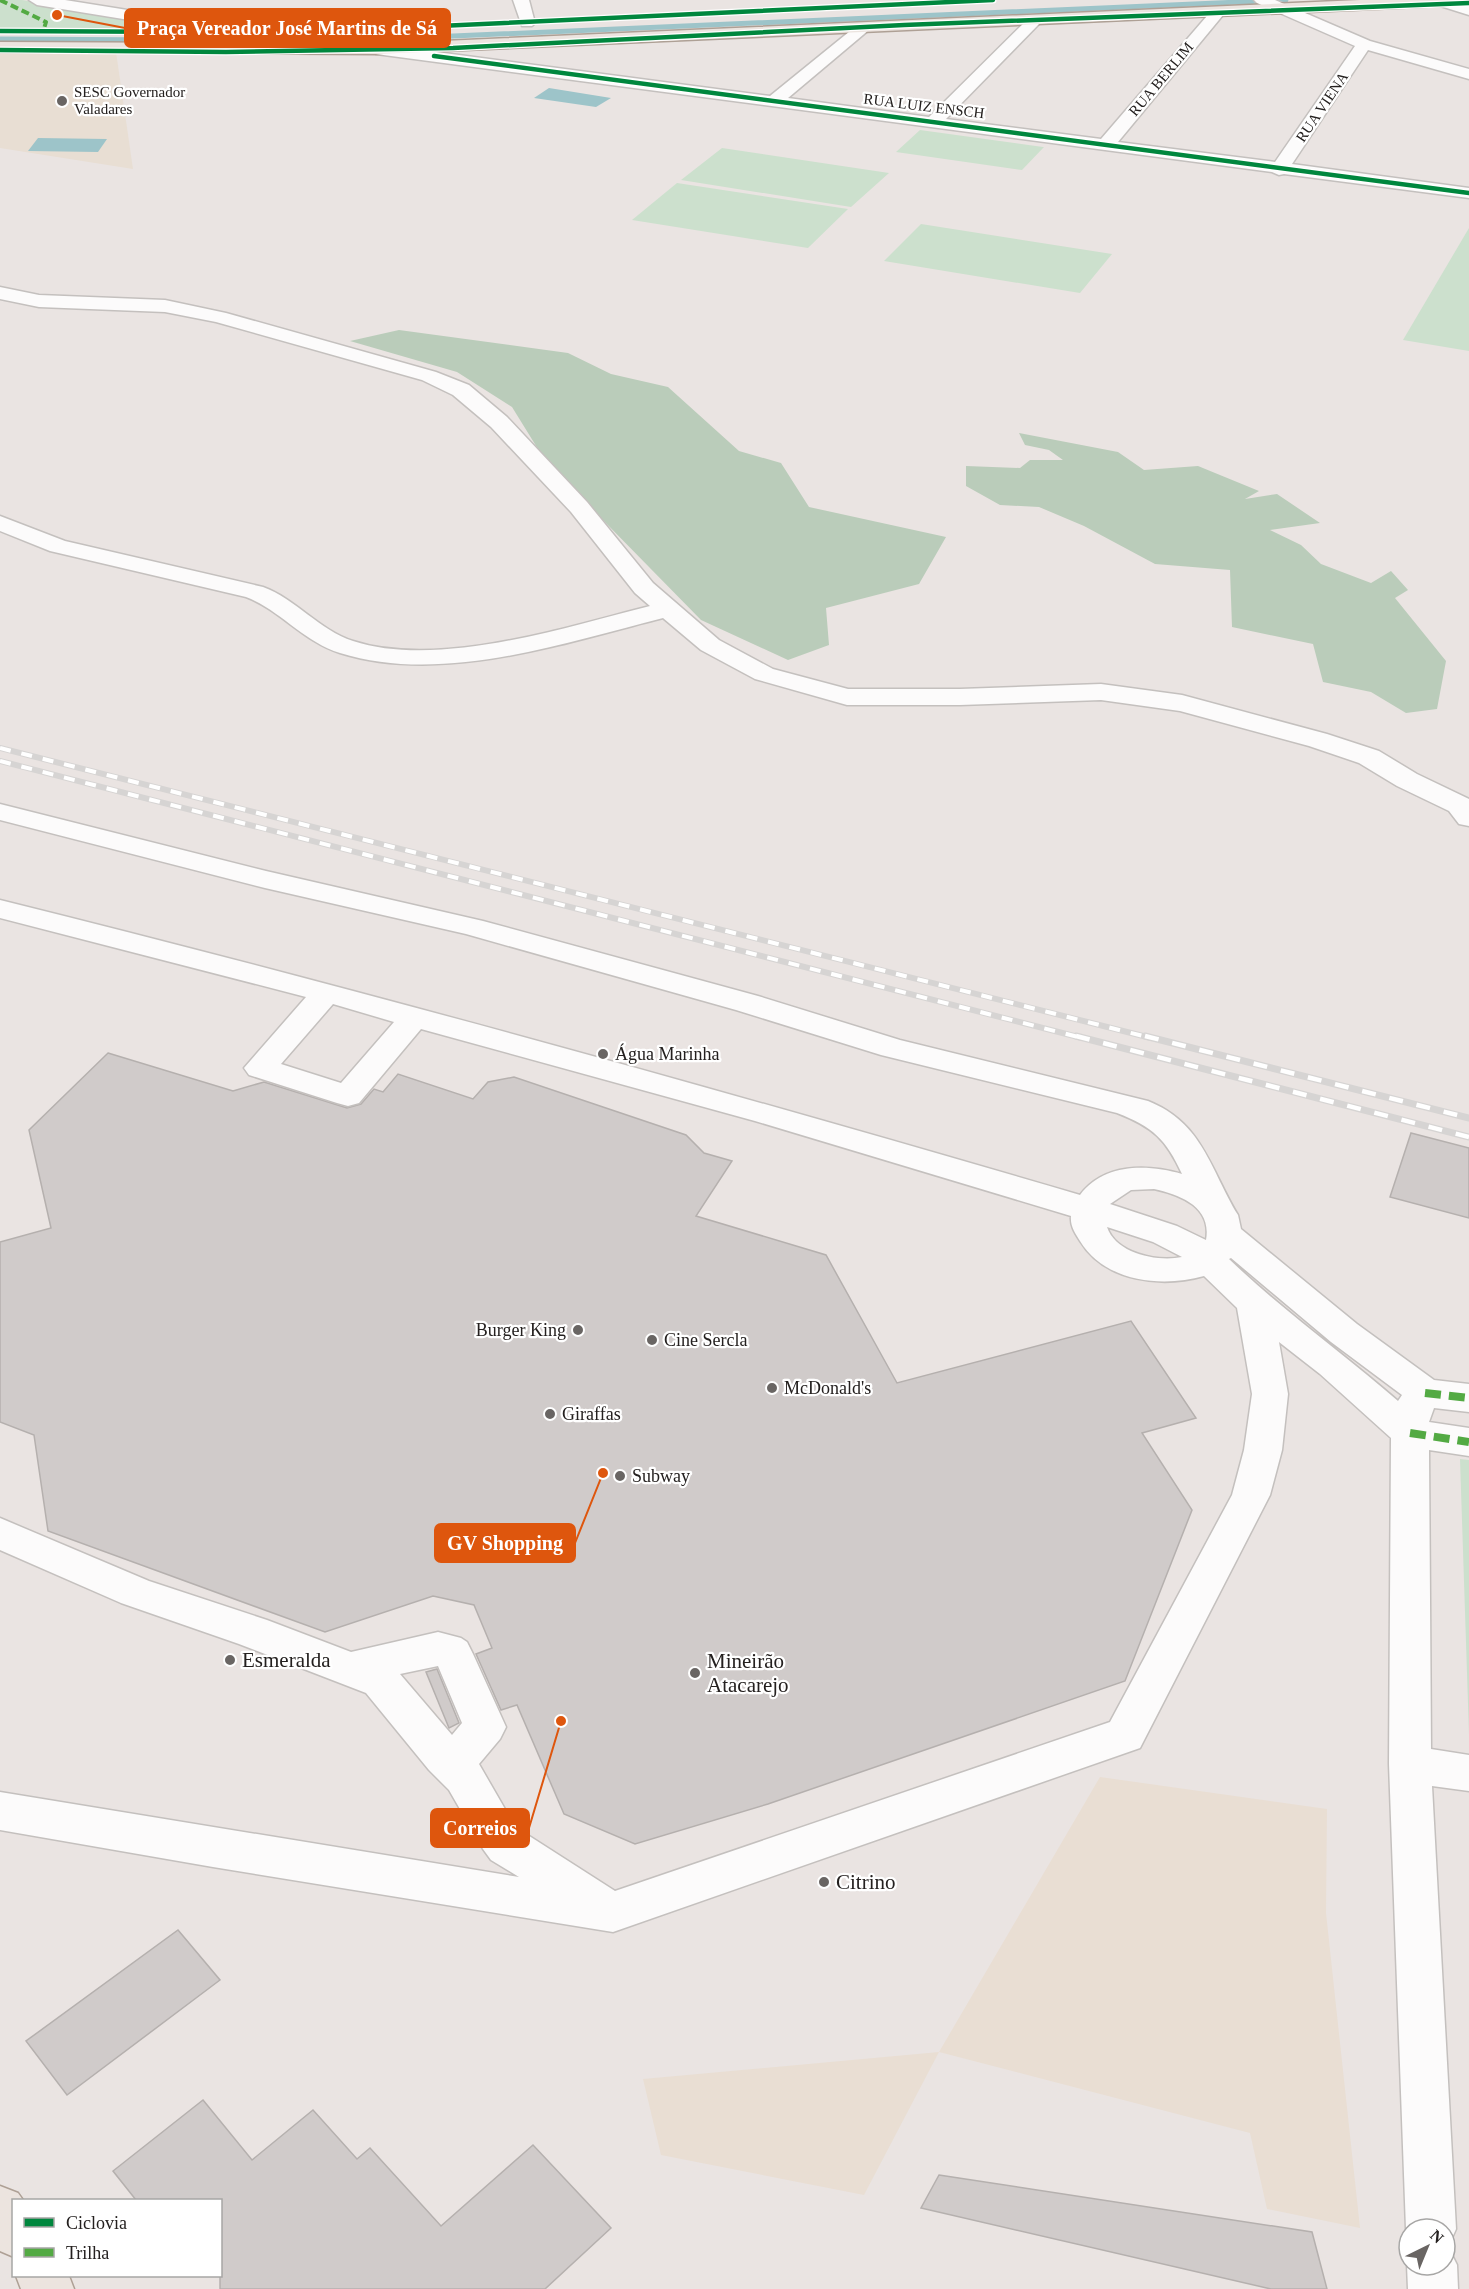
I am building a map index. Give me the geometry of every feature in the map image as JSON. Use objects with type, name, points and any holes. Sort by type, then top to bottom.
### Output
[{"type":"main road","points":[[1096,1],[1120,0]]},
{"type":"main road","points":[[0,47],[376,49],[1461,0]]},
{"type":"main road","points":[[0,32],[345,32],[1013,4]]},
{"type":"main road","points":[[0,2210],[12,2229]]},
{"type":"street","points":[[37,0],[240,33]]},
{"type":"street","points":[[521,0],[527,23]]},
{"type":"street","points":[[1262,0],[1364,44],[1469,74]]},
{"type":"street","points":[[1439,1],[1469,10]]},
{"type":"street","name":"RUA BERLIM","points":[[1105,146],[1218,12]]},
{"type":"street","points":[[933,122],[1036,19]]},
{"type":"street","points":[[773,102],[865,26]]},
{"type":"street","name":"RUA VIENA","points":[[1279,170],[1364,44]]},
{"type":"street","name":"RUA LUIZ ENSCH","points":[[376,49],[1279,170],[1461,192]]},
{"type":"street","points":[[1461,192],[1464,173]]},
{"type":"street","points":[[0,293],[39,301],[150,303],[219,317],[429,376],[461,390],[499,422],[555,481],[579,507],[644,588],[710,645],[764,674],[847,698],[960,698],[1101,692],[1182,703],[1318,740],[1369,757],[1407,780],[1459,805],[1469,818]]},
{"type":"street","points":[[0,523],[58,546],[238,587],[262,595],[322,638],[350,648],[390,656],[444,656],[502,648],[668,609]]},
{"type":"street","points":[[2,814],[265,879],[473,927],[747,1003],[892,1048],[1127,1105],[1156,1118],[1173,1131],[1186,1151],[1215,1232],[1425,1393],[1469,1398]]},
{"type":"street","points":[[0,909],[326,993],[766,1114],[1088,1209]]},
{"type":"street","points":[[326,993],[260,1068],[348,1096],[414,1018]]},
{"type":"street","points":[[0,1811],[213,1848],[613,1912],[1125,1735],[1251,1495],[1263,1450],[1270,1394],[1254,1304],[1215,1232],[1197,1191],[1154,1178],[1131,1179],[1112,1185],[1097,1195],[1088,1209],[1087,1222],[1092,1235],[1102,1248],[1116,1258],[1135,1266],[1175,1270],[1193,1266],[1215,1232]]},
{"type":"street","points":[[1254,1304],[1333,1365],[1410,1433],[1469,1442]]},
{"type":"street","points":[[1425,1393],[1415,1404],[1410,1423],[1410,1764],[1430,2217]]},
{"type":"street","points":[[0,1533],[135,1592],[253,1632],[381,1681],[475,1793],[498,1836],[507,1846],[613,1912]]},
{"type":"street","points":[[351,1669],[438,1649],[447,1650],[453,1654],[485,1727],[452,1765]]},
{"type":"street","points":[[1410,1764],[1469,1773]]},
{"type":"shaded area","name":"SESC Governador Valadares","points":[[116,52],[133,169],[0,148],[0,53]]},
{"type":"shaded area","points":[[1100,1777],[1327,1809],[1326,1913],[1360,2228],[1267,2209],[1250,2133],[939,2052]]},
{"type":"shaded area","points":[[939,2052],[864,2195],[661,2155],[643,2079]]},
{"type":"green space","points":[[0,0],[22,0],[211,31],[0,30]]},
{"type":"green space","points":[[920,130],[1044,147],[1022,170],[896,152]]},
{"type":"green space","points":[[722,148],[889,173],[851,207],[681,180]]},
{"type":"green space","points":[[677,183],[848,209],[808,248],[632,220]]},
{"type":"green space","points":[[921,224],[1112,254],[1080,293],[884,261]]},
{"type":"green space","points":[[1469,228],[1469,351],[1403,340]]},
{"type":"green space","points":[[399,330],[568,353],[611,374],[668,387],[739,451],[781,463],[809,507],[946,537],[919,584],[826,608],[829,645],[788,660],[701,620],[546,462],[512,407],[457,372],[350,341]]},
{"type":"green space","points":[[1019,433],[1118,452],[1144,470],[1198,466],[1259,491],[1245,499],[1277,494],[1320,523],[1270,530],[1301,545],[1321,564],[1371,583],[1391,571],[1408,590],[1395,598],[1446,661],[1437,709],[1406,713],[1371,692],[1323,682],[1313,644],[1232,627],[1230,570],[1155,564],[1084,526],[1039,507],[1000,505],[966,486],[966,466],[1020,468],[1030,460],[1063,460],[1049,450],[1025,445]]},
{"type":"green space","points":[[1460,1459],[1469,1460],[1469,1734]]},
{"type":"water","points":[[549,88],[611,98],[596,107],[534,98]]},
{"type":"water","points":[[38,138],[107,139],[98,152],[28,151]]},
{"type":"building","points":[[108,1053],[233,1091],[264,1082],[347,1108],[361,1104],[374,1089],[383,1092],[398,1074],[473,1099],[488,1082],[514,1077],[686,1135],[704,1153],[732,1161],[696,1216],[826,1255],[897,1383],[1131,1321],[1196,1418],[1142,1433],[1192,1510],[1125,1681],[768,1804],[635,1844],[564,1814],[517,1705],[501,1710],[476,1654],[492,1648],[474,1605],[433,1596],[325,1632],[48,1531],[34,1435],[0,1422],[0,1242],[51,1228],[29,1130]]},
{"type":"building","points":[[1411,1133],[1469,1148],[1469,1218],[1390,1197]]},
{"type":"building","points":[[437,1669],[459,1723],[449,1728],[426,1672]]},
{"type":"building","points":[[178,1930],[220,1980],[67,2095],[26,2041]]},
{"type":"building","points":[[203,2100],[252,2160],[313,2110],[357,2159],[370,2148],[441,2226],[533,2145],[611,2228],[545,2289],[220,2289],[222,2199],[135,2199],[113,2171]]},
{"type":"building","points":[[939,2175],[1312,2232],[1327,2289],[1271,2289],[921,2208]]},
{"type":"waterway","points":[[0,39],[339,41],[1286,0]]},
{"type":"railway","points":[[0,748],[1151,1038]]},
{"type":"railway","points":[[0,761],[1082,1038]]},
{"type":"railway","points":[[1076,1036],[1469,1137]]},
{"type":"railway","points":[[1145,1036],[1469,1118]]},
{"type":"marked path","points":[[0,0],[46,22],[43,32]]},
{"type":"marked path","points":[[1425,1393],[1469,1398]]},
{"type":"marked path","points":[[1410,1433],[1469,1442]]},
{"type":"cycle path","points":[[0,31],[200,32],[396,28],[993,0]]},
{"type":"cycle path","points":[[0,50],[226,52],[453,48],[904,25],[1469,3]]},
{"type":"cycle path","points":[[434,56],[1469,193]]},
{"type":"place","name":"Praça Vereador José Martins de Sá","points":[[57,15]]},
{"type":"place","name":"SESC Governador Valadares","points":[[62,101]]},
{"type":"place","name":"Água Marinha","points":[[603,1054]]},
{"type":"place","name":"Burger King","points":[[578,1330]]},
{"type":"place","name":"Cine Sercla","points":[[652,1340]]},
{"type":"place","name":"McDonald's","points":[[772,1388]]},
{"type":"place","name":"Giraffas","points":[[550,1414]]},
{"type":"place","name":"GV Shopping","points":[[603,1473]]},
{"type":"place","name":"Subway","points":[[620,1476]]},
{"type":"place","name":"Esmeralda","points":[[230,1660]]},
{"type":"place","name":"Mineirão Atacarejo","points":[[695,1673]]},
{"type":"place","name":"Correios","points":[[561,1721]]},
{"type":"place","name":"Citrino","points":[[824,1882]]}]
